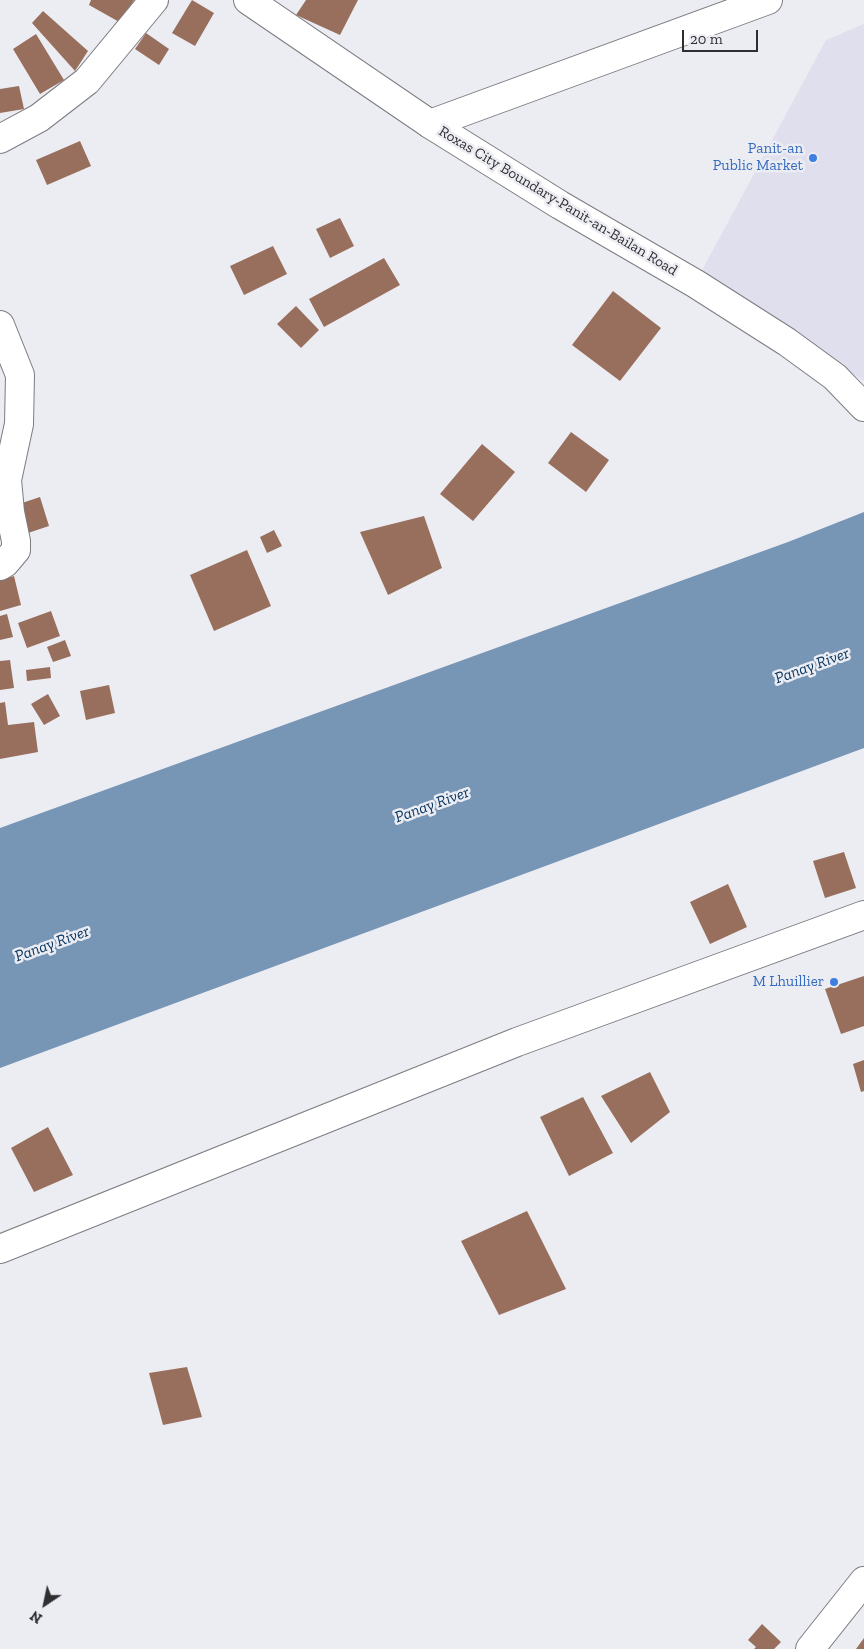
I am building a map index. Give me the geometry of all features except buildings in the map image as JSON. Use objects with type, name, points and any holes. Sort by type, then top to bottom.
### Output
[{"type":"main road","points":[[0,139],[39,118],[87,81],[154,0]]},
{"type":"main road","name":"Roxas City Boundary-Panit-an-Bailan Road","points":[[248,0],[430,124],[560,205],[696,284],[788,342],[835,377],[864,407]]},
{"type":"main road","points":[[430,124],[768,0]]},
{"type":"main road","points":[[0,325],[20,375],[19,424],[7,480],[16,550],[5,564],[0,566]]},
{"type":"main road","points":[[0,1249],[517,1042],[864,915]]},
{"type":"main road","points":[[810,1649],[864,1581]]},
{"type":"shaded area","name":"Panit-an Public Market","points":[[864,24],[864,381],[699,276],[826,40]]},
{"type":"water","name":"Panay River","points":[[864,512],[864,748],[0,1068],[0,828],[788,542]]},
{"type":"place","name":"Panit-an Public Market","points":[[813,158]]},
{"type":"place","name":"M Lhuillier","points":[[834,982]]}]
